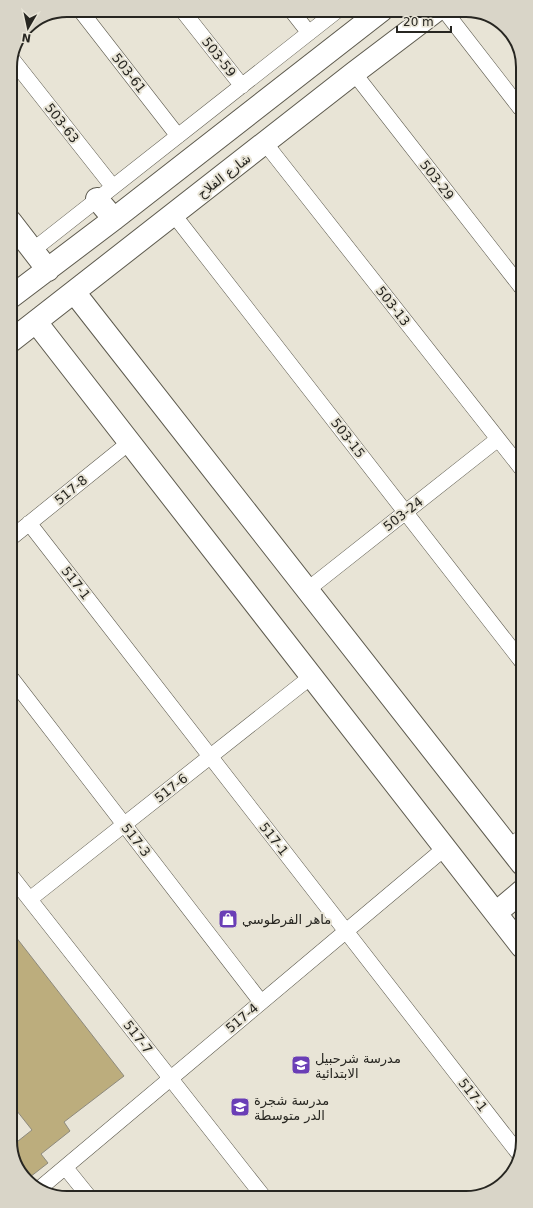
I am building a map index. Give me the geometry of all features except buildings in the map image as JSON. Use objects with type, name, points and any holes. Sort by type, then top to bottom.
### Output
[{"type":"street","name":"503-61","points":[[85,17],[178,136]]},
{"type":"street","name":"503-59","points":[[188,17],[242,86]]},
{"type":"street","points":[[296,17],[309,33]]},
{"type":"street","points":[[33,250],[329,17]]},
{"type":"street","points":[[17,291],[48,270],[373,17]]},
{"type":"street","name":"شارع الفلاح","points":[[17,336],[428,17]]},
{"type":"street","points":[[449,17],[516,103]]},
{"type":"street","name":"503-63","points":[[17,66],[105,193]]},
{"type":"street","name":"503-29","points":[[354,73],[516,281]]},
{"type":"street","name":"503-13","points":[[265,143],[516,462]]},
{"type":"street","points":[[105,193],[114,219]]},
{"type":"street","name":"503-15","points":[[174,215],[516,654]]},
{"type":"street","points":[[17,231],[48,270]]},
{"type":"street","points":[[74,292],[307,590],[515,842]]},
{"type":"street","points":[[36,322],[516,940]]},
{"type":"street","name":"503-24","points":[[307,590],[498,439]]},
{"type":"street","name":"517-8","points":[[17,533],[130,442]]},
{"type":"street","name":"517-1","points":[[30,523],[515,1149]]},
{"type":"street","name":"517-6","points":[[30,899],[312,676]]},
{"type":"street","name":"517-3","points":[[17,685],[261,1002]]},
{"type":"street","name":"517-4","points":[[44,1185],[445,848]]},
{"type":"street","name":"517-7","points":[[17,884],[259,1191]]},
{"type":"street","points":[[496,913],[516,896]]},
{"type":"street","points":[[65,1167],[84,1191]]},
{"type":"place","name":"ماهر الفرطوسي","points":[[228,919]]},
{"type":"place","name":"مدرسة شرحبيل الابتدائية","points":[[301,1065]]},
{"type":"place","name":"مدرسة شجرة الدر متوسطة","points":[[240,1107]]}]
